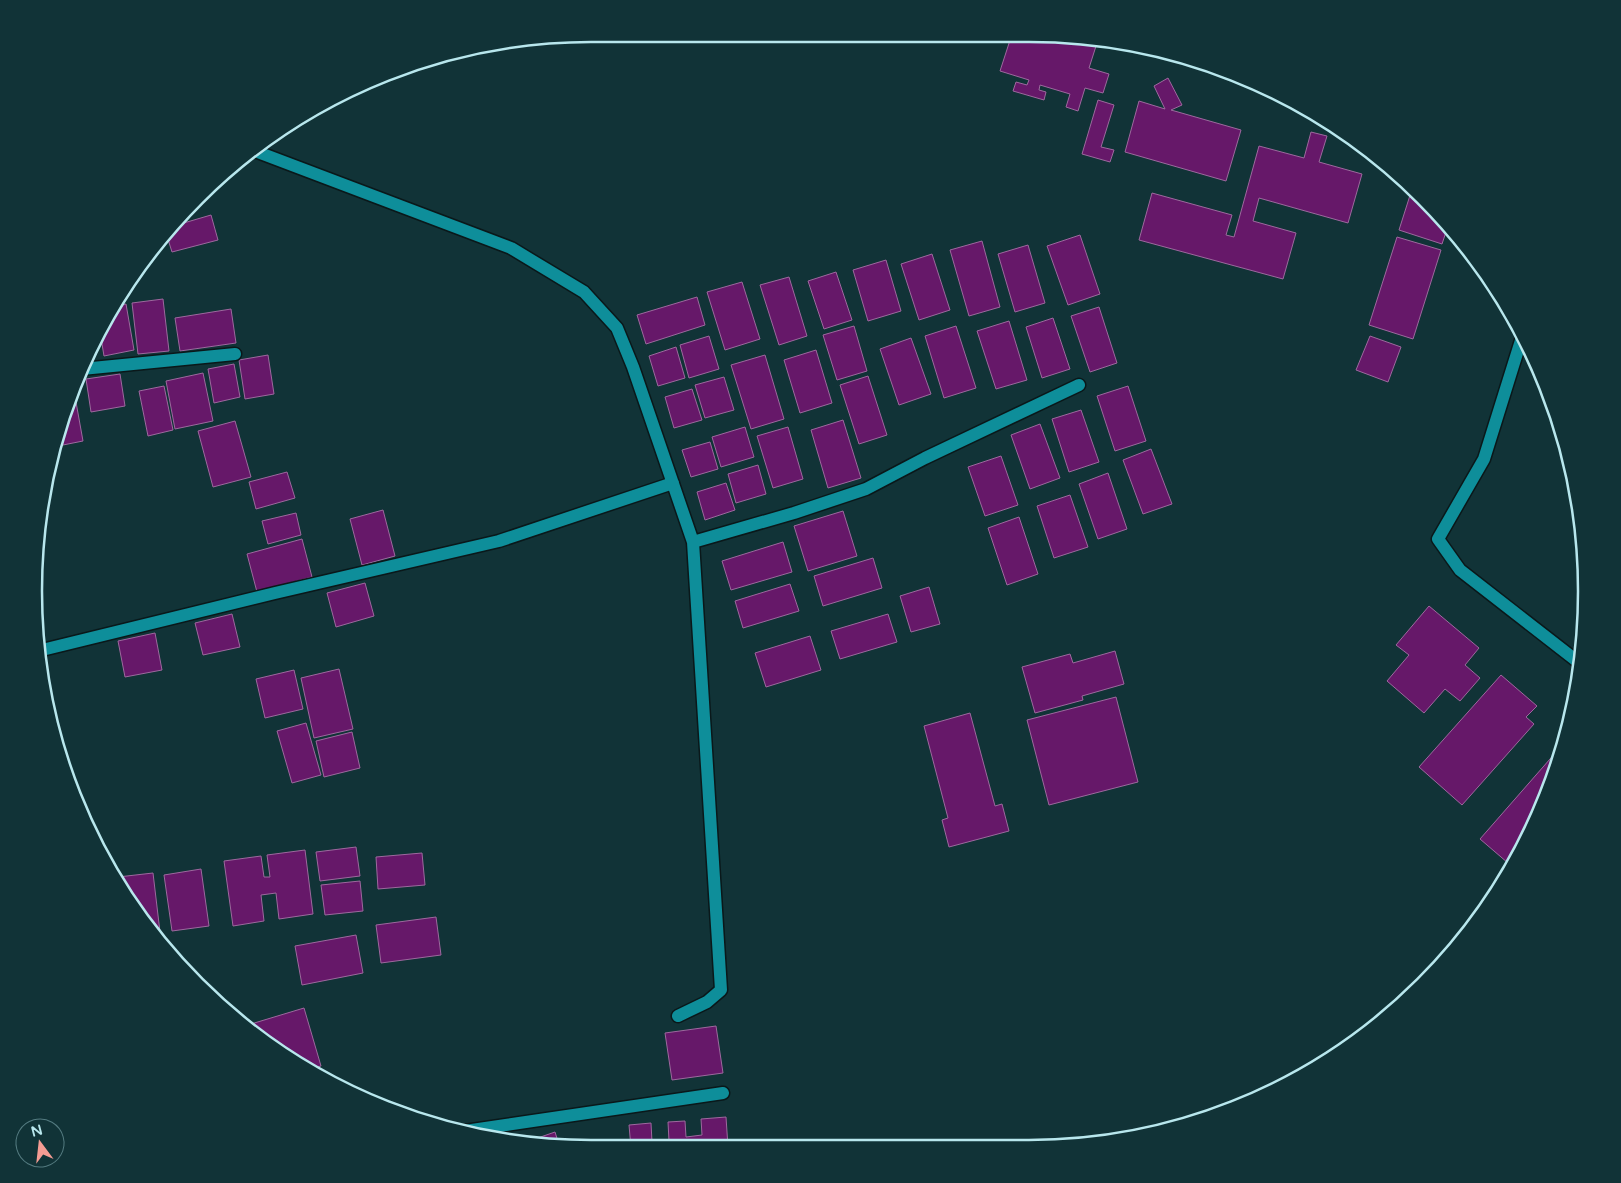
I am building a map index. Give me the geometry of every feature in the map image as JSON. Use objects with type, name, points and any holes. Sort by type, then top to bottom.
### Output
[{"type":"street","points":[[261,153],[511,248],[584,292],[617,328],[633,367],[693,542],[720,990],[707,1002],[678,1016]]},
{"type":"street","points":[[1520,345],[1484,460],[1438,539],[1460,570],[1574,659]]},
{"type":"street","points":[[90,368],[235,354]]},
{"type":"street","points":[[693,542],[794,513],[866,489],[925,458],[1078,384]]},
{"type":"street","points":[[46,649],[499,541],[673,483]]},
{"type":"street","points":[[479,1129],[723,1092]]},
{"type":"building","points":[[1009,42],[1030,42],[1096,47],[1089,68],[1109,74],[1103,93],[1085,88],[1078,111],[1066,107],[1070,94],[1040,85],[1039,90],[1046,92],[1044,100],[1013,91],[1016,82],[1027,85],[1029,80],[1000,71]]},
{"type":"building","points":[[1168,78],[1182,105],[1171,110],[1241,130],[1226,181],[1125,152],[1139,101],[1165,109],[1154,86]]},
{"type":"building","points":[[1098,100],[1114,105],[1101,147],[1114,150],[1110,162],[1082,154]]},
{"type":"building","points":[[1311,132],[1327,136],[1319,162],[1362,174],[1348,223],[1259,198],[1253,221],[1296,233],[1283,279],[1139,240],[1152,193],[1232,215],[1226,235],[1234,237],[1259,146],[1304,158]]},
{"type":"building","points":[[1410,196],[1445,234],[1442,244],[1399,230]]},
{"type":"building","points":[[211,215],[218,240],[172,252],[169,242],[186,222]]},
{"type":"building","points":[[1080,235],[1100,294],[1068,305],[1047,246]]},
{"type":"building","points":[[1397,237],[1441,250],[1413,339],[1369,325]]},
{"type":"building","points":[[982,241],[1000,307],[969,316],[950,250]]},
{"type":"building","points":[[1028,245],[1045,303],[1015,312],[998,254]]},
{"type":"building","points":[[932,254],[950,310],[919,320],[901,264]]},
{"type":"building","points":[[886,260],[901,311],[868,321],[853,270]]},
{"type":"building","points":[[836,272],[852,320],[824,329],[808,281]]},
{"type":"building","points":[[789,277],[807,336],[779,345],[760,285]]},
{"type":"building","points":[[742,282],[760,339],[725,350],[707,292]]},
{"type":"building","points":[[697,297],[705,325],[646,344],[637,315]]},
{"type":"building","points":[[163,299],[169,351],[138,354],[132,303]]},
{"type":"building","points":[[126,304],[134,350],[104,356],[102,344],[124,305]]},
{"type":"building","points":[[1099,307],[1117,363],[1090,372],[1071,316]]},
{"type":"building","points":[[231,309],[236,343],[180,351],[175,318]]},
{"type":"building","points":[[1053,318],[1070,369],[1042,378],[1026,327]]},
{"type":"building","points":[[1009,321],[1027,380],[996,389],[977,331]]},
{"type":"building","points":[[854,326],[867,371],[837,380],[823,335]]},
{"type":"building","points":[[956,326],[976,388],[944,398],[925,336]]},
{"type":"building","points":[[709,336],[719,369],[689,378],[680,345]]},
{"type":"building","points":[[1370,336],[1401,347],[1388,382],[1356,370]]},
{"type":"building","points":[[911,338],[931,394],[899,405],[880,349]]},
{"type":"building","points":[[676,347],[685,378],[658,386],[649,356]]},
{"type":"building","points":[[816,350],[832,403],[800,413],[784,360]]},
{"type":"building","points":[[268,355],[274,394],[245,399],[239,360]]},
{"type":"building","points":[[765,355],[784,419],[751,429],[731,365]]},
{"type":"building","points":[[234,364],[240,397],[214,403],[208,369]]},
{"type":"building","points":[[203,373],[213,421],[175,429],[166,381]]},
{"type":"building","points":[[120,374],[125,406],[91,412],[86,379]]},
{"type":"building","points":[[868,376],[887,435],[859,444],[840,385]]},
{"type":"building","points":[[724,377],[734,410],[705,418],[695,385]]},
{"type":"building","points":[[164,386],[173,430],[148,436],[139,391]]},
{"type":"building","points":[[1128,386],[1146,441],[1115,451],[1097,396]]},
{"type":"building","points":[[692,389],[702,420],[674,428],[665,397]]},
{"type":"building","points":[[76,403],[83,441],[62,445]]},
{"type":"building","points":[[1081,410],[1099,462],[1069,472],[1052,419]]},
{"type":"building","points":[[843,420],[861,478],[828,488],[811,430]]},
{"type":"building","points":[[235,421],[251,477],[213,487],[198,431]]},
{"type":"building","points":[[1040,424],[1060,478],[1030,489],[1011,435]]},
{"type":"building","points":[[745,427],[754,457],[721,467],[712,437]]},
{"type":"building","points":[[788,427],[803,479],[773,488],[757,436]]},
{"type":"building","points":[[710,442],[718,469],[691,477],[682,450]]},
{"type":"building","points":[[1151,449],[1172,504],[1143,514],[1123,460]]},
{"type":"building","points":[[1001,456],[1018,505],[985,516],[968,467]]},
{"type":"building","points":[[758,465],[766,494],[736,503],[728,474]]},
{"type":"building","points":[[287,472],[295,498],[256,509],[249,482]]},
{"type":"building","points":[[1108,473],[1127,529],[1098,539],[1079,484]]},
{"type":"building","points":[[726,483],[735,510],[705,520],[697,492]]},
{"type":"building","points":[[1070,495],[1088,547],[1054,558],[1037,506]]},
{"type":"building","points":[[383,510],[395,556],[362,565],[350,519]]},
{"type":"building","points":[[843,511],[857,556],[808,571],[794,526]]},
{"type":"building","points":[[296,513],[301,535],[268,544],[262,521]]},
{"type":"building","points":[[1019,517],[1038,574],[1007,585],[988,528]]},
{"type":"building","points":[[302,539],[312,577],[257,592],[247,554]]},
{"type":"building","points":[[783,542],[792,572],[731,590],[722,561]]},
{"type":"building","points":[[873,558],[882,588],[823,606],[814,576]]},
{"type":"building","points":[[365,583],[374,616],[336,627],[327,593]]},
{"type":"building","points":[[790,584],[799,611],[743,628],[735,601]]},
{"type":"building","points":[[929,587],[940,624],[911,632],[900,596]]},
{"type":"building","points":[[1429,606],[1479,648],[1465,665],[1480,678],[1460,701],[1445,689],[1424,713],[1387,681],[1409,655],[1396,645]]},
{"type":"building","points":[[232,614],[240,647],[203,655],[195,623]]},
{"type":"building","points":[[888,614],[897,642],[840,659],[831,631]]},
{"type":"building","points":[[155,633],[162,670],[125,677],[118,641]]},
{"type":"building","points":[[810,636],[821,670],[766,687],[755,653]]},
{"type":"building","points":[[1115,651],[1124,684],[1082,696],[1083,700],[1035,713],[1022,667],[1070,654],[1073,663]]},
{"type":"building","points":[[339,669],[353,729],[314,738],[301,678]]},
{"type":"building","points":[[294,670],[303,709],[265,718],[256,679]]},
{"type":"building","points":[[1501,675],[1537,706],[1526,717],[1534,724],[1462,805],[1419,767]]},
{"type":"building","points":[[1116,697],[1138,782],[1049,805],[1027,720]]},
{"type":"building","points":[[970,713],[995,806],[1002,804],[1009,831],[949,847],[942,820],[948,818],[924,726]]},
{"type":"building","points":[[306,723],[321,775],[292,783],[277,731]]},
{"type":"building","points":[[352,732],[360,768],[324,777],[316,741]]},
{"type":"building","points":[[1553,756],[1537,802],[1507,862],[1480,839]]},
{"type":"building","points":[[356,847],[360,876],[320,881],[316,852]]},
{"type":"building","points":[[305,850],[313,914],[279,919],[276,893],[261,895],[264,921],[233,926],[224,861],[261,856],[264,877],[270,877],[267,855]]},
{"type":"building","points":[[422,853],[425,885],[378,889],[376,857]]},
{"type":"building","points":[[201,869],[209,926],[172,931],[164,875]]},
{"type":"building","points":[[153,873],[160,930],[135,897],[122,876]]},
{"type":"building","points":[[360,881],[363,911],[325,915],[321,885]]},
{"type":"building","points":[[436,917],[441,955],[381,963],[376,925]]},
{"type":"building","points":[[356,935],[363,973],[302,985],[295,946]]},
{"type":"building","points":[[304,1008],[321,1066],[317,1067],[286,1048],[253,1023]]},
{"type":"building","points":[[716,1026],[723,1073],[672,1080],[665,1033]]},
{"type":"building","points":[[726,1117],[728,1140],[669,1140],[668,1122],[685,1121],[686,1137],[702,1135],[701,1119]]},
{"type":"building","points":[[651,1123],[652,1140],[630,1140],[629,1125]]},
{"type":"building","points":[[555,1132],[557,1139],[556,1139],[539,1138]]}]
